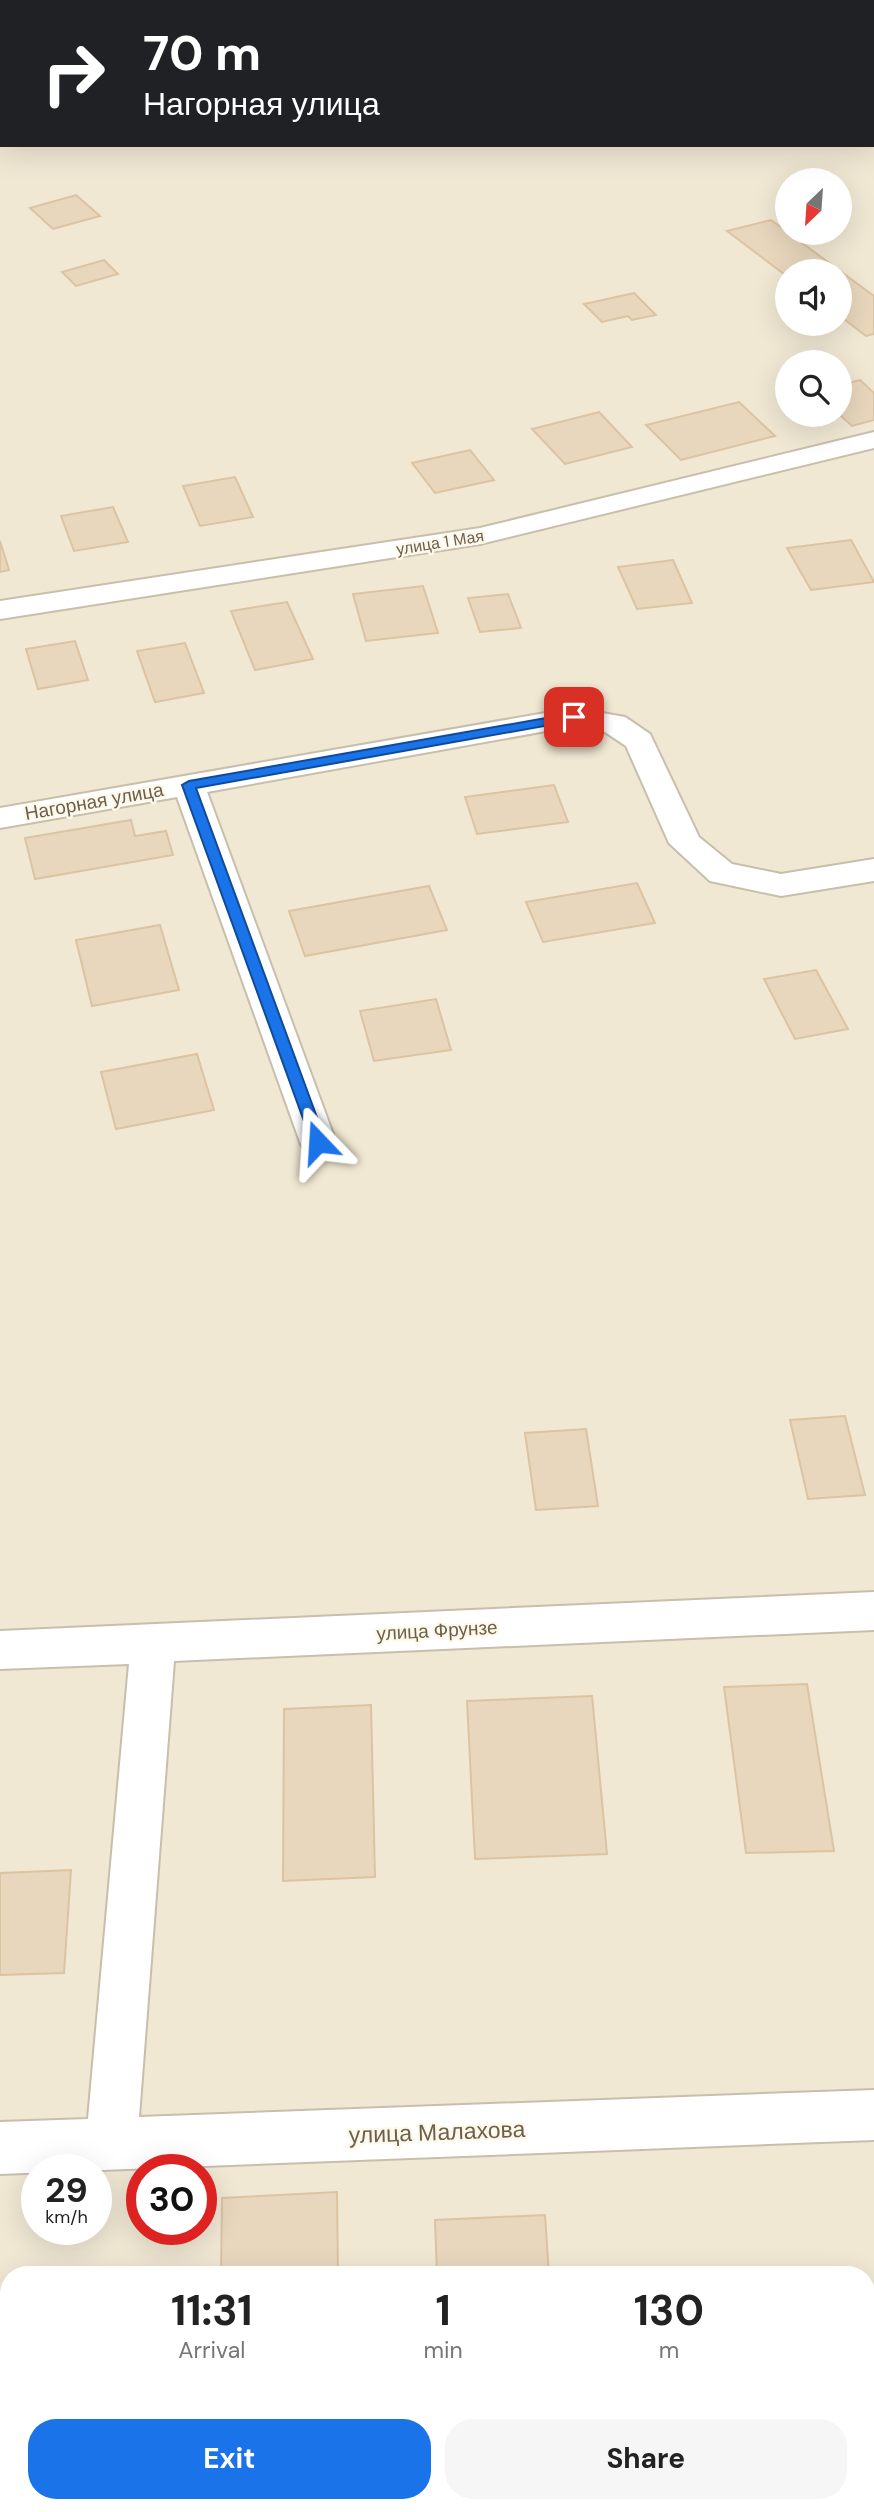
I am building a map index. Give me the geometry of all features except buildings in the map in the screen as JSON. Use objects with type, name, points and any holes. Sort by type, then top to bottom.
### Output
[{"type":"street","name":"улица 1 Мая","points":[[0,610],[480,536],[874,440]]},
{"type":"street","name":"Нагорная улица","points":[[0,818],[574,717],[614,724],[639,741],[685,843],[722,873],[781,886],[874,870]]},
{"type":"street","name":"Нагорная улица","points":[[189,785],[318,1142]]},
{"type":"street","name":"улица Фрунзе","points":[[0,1650],[874,1611]]},
{"type":"street","points":[[111,2144],[153,1643]]},
{"type":"street","name":"улица Малахова","points":[[0,2148],[874,2115]]},
{"type":"shaded area","points":[[0,147],[874,147],[874,2266],[0,2266]]},
{"type":"route","points":[[318,1142],[189,785],[574,717]]}]
